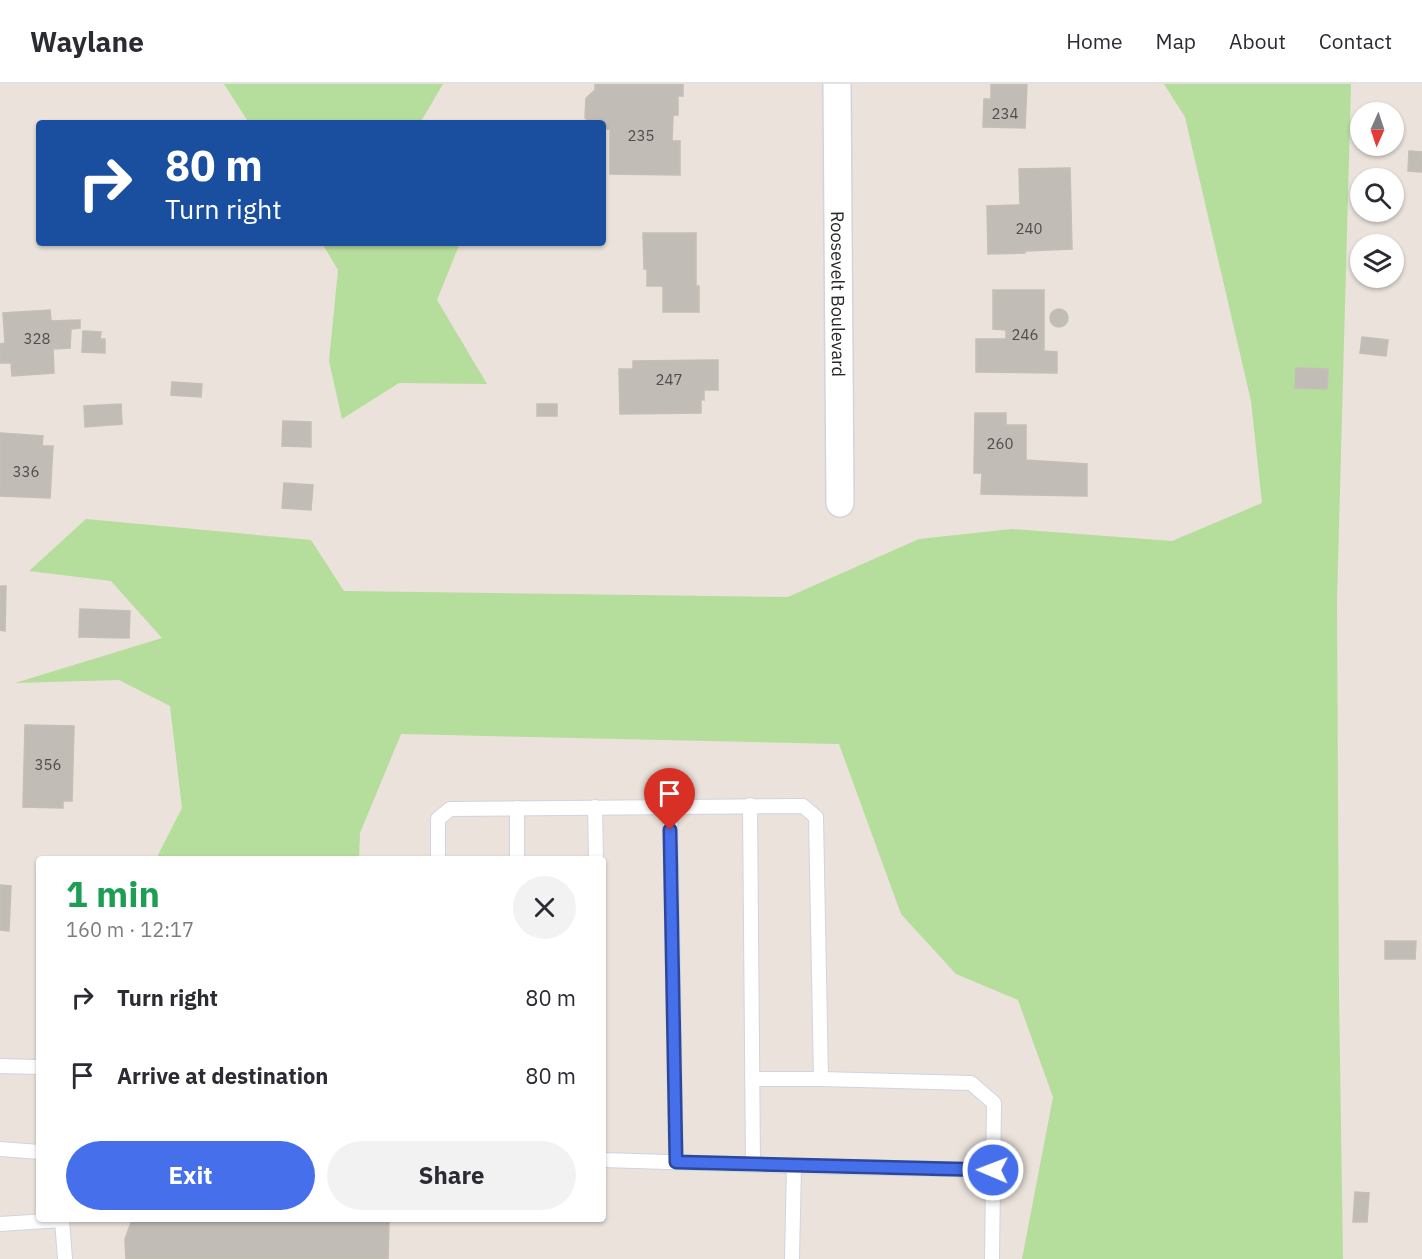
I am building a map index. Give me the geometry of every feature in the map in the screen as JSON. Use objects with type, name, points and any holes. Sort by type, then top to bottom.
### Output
[{"type":"street","name":"Roosevelt Boulevard","points":[[837,84],[840,503]]},
{"type":"lane","points":[[750,805],[753,1165]]},
{"type":"lane","points":[[670,806],[676,1162]]},
{"type":"lane","points":[[438,856],[438,819],[450,809],[803,806],[816,817],[821,1080]]},
{"type":"lane","points":[[595,807],[596,856]]},
{"type":"lane","points":[[517,808],[517,856]]},
{"type":"lane","points":[[0,1066],[36,1067]]},
{"type":"lane","points":[[752,1078],[971,1083],[994,1103],[992,1259]]},
{"type":"lane","points":[[0,1149],[36,1152]]},
{"type":"lane","points":[[606,1160],[993,1170]]},
{"type":"lane","points":[[792,1259],[794,1166]]},
{"type":"lane","points":[[0,1224],[36,1222]]},
{"type":"lane","points":[[62,1222],[65,1259]]},
{"type":"green space","points":[[224,84],[443,84],[422,120],[247,120]]},
{"type":"green space","points":[[1164,84],[1351,84],[1337,600],[1343,1259],[1022,1259],[1053,1097],[1018,1000],[956,974],[901,914],[839,744],[401,734],[360,833],[359,856],[158,856],[182,808],[170,706],[119,680],[15,683],[162,638],[111,581],[29,571],[86,519],[311,540],[344,591],[788,597],[919,539],[1012,529],[1172,541],[1262,503],[1251,401],[1185,117]]},
{"type":"green space","points":[[324,246],[459,246],[437,300],[487,384],[399,383],[342,419],[329,361],[338,270]]},
{"type":"building","points":[[595,84],[683,84],[683,96],[678,96],[678,115],[673,115],[672,141],[680,141],[680,175],[610,174],[610,129],[606,129],[606,120],[585,118],[586,98],[595,90]]},
{"type":"building","points":[[991,84],[1027,84],[1025,128],[983,127],[984,99],[991,99]]},
{"type":"building","points":[[1409,151],[1422,152],[1422,172],[1408,171]]},
{"type":"building","points":[[1070,168],[1072,249],[988,254],[987,206],[1020,205],[1019,169]]},
{"type":"building","points":[[643,233],[696,233],[696,286],[699,286],[699,312],[663,312],[663,286],[647,286]]},
{"type":"building","points":[[993,290],[1044,290],[1044,351],[1057,352],[1057,373],[976,372],[976,339],[1006,339],[1006,330],[993,329]]},
{"type":"building","points":[[1055,309],[1063,309],[1068,314],[1066,325],[1055,327],[1050,322],[1050,314]]},
{"type":"building","points":[[50,310],[51,321],[80,320],[80,328],[71,329],[70,348],[53,349],[54,373],[12,376],[11,363],[0,363],[0,344],[5,343],[3,313]]},
{"type":"building","points":[[83,331],[101,332],[100,339],[105,339],[105,353],[82,352]]},
{"type":"building","points":[[1362,337],[1388,340],[1386,356],[1360,353]]},
{"type":"building","points":[[718,360],[718,390],[704,390],[704,400],[701,399],[701,413],[620,414],[619,369],[633,369],[633,361]]},
{"type":"building","points":[[1296,368],[1328,369],[1327,389],[1295,388]]},
{"type":"building","points":[[172,382],[202,384],[201,397],[171,395]]},
{"type":"building","points":[[121,404],[122,424],[85,427],[84,406]]},
{"type":"building","points":[[537,404],[557,404],[557,416],[537,416]]},
{"type":"building","points":[[975,413],[1006,413],[1006,425],[1026,425],[1026,460],[1087,464],[1087,496],[981,494],[982,473],[974,473]]},
{"type":"building","points":[[283,421],[311,422],[311,447],[282,446]]},
{"type":"building","points":[[0,433],[43,436],[42,446],[53,446],[50,498],[0,496]]},
{"type":"building","points":[[284,483],[313,485],[311,510],[282,508]]},
{"type":"building","points":[[0,586],[6,586],[5,631],[0,630]]},
{"type":"building","points":[[80,609],[130,611],[129,638],[79,637]]},
{"type":"building","points":[[25,725],[74,726],[72,801],[63,801],[63,808],[23,807]]},
{"type":"building","points":[[0,885],[11,886],[9,931],[0,930]]},
{"type":"building","points":[[1385,941],[1416,941],[1415,959],[1385,959]]},
{"type":"building","points":[[1355,1192],[1369,1193],[1367,1222],[1353,1222]]},
{"type":"building","points":[[131,1222],[389,1222],[388,1259],[126,1259],[125,1239]]},
{"type":"route","points":[[670,830],[676,1162],[993,1170]]}]
